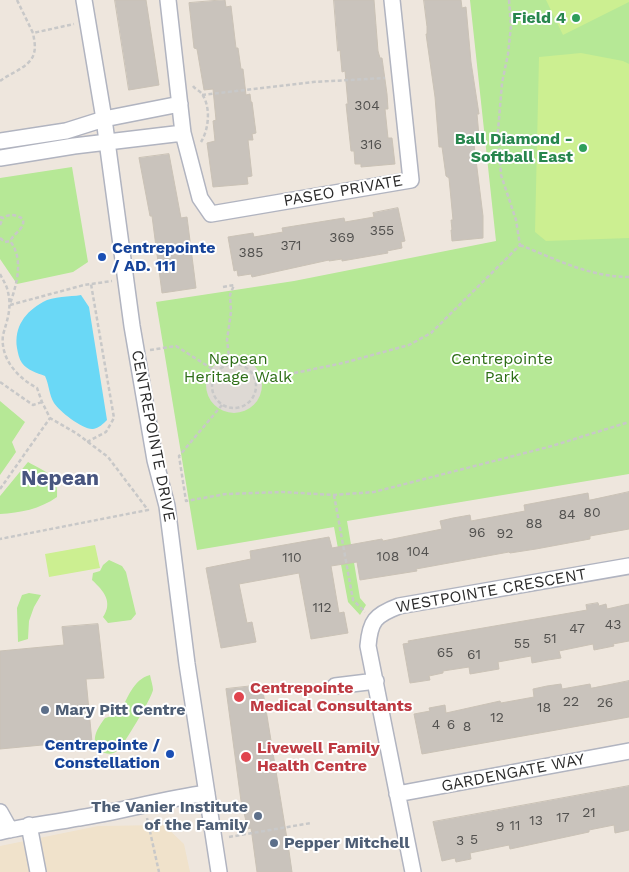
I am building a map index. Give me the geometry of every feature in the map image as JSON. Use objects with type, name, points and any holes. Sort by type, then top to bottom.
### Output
[{"type":"street","name":"CENTREPOINTE DRIVE","points":[[84,0],[104,119],[137,352],[155,460],[167,506],[187,664],[219,872]]},
{"type":"street","name":"PASEO PRIVATE","points":[[168,0],[183,133],[200,198],[212,214],[411,180],[392,0]]},
{"type":"street","points":[[0,141],[66,131],[104,119],[180,104]]},
{"type":"street","points":[[0,158],[74,146],[183,133]]},
{"type":"street","name":"WESTPOINTE CRESCENT","points":[[413,872],[368,646],[370,627],[382,612],[399,606],[629,566]]},
{"type":"street","points":[[335,686],[376,681]]},
{"type":"street","name":"GARDENGATE WAY","points":[[397,794],[629,751]]},
{"type":"street","points":[[0,812],[5,831],[207,792]]},
{"type":"street","points":[[29,825],[38,872]]},
{"type":"path","points":[[0,81],[31,60],[34,54],[33,33],[17,0]]},
{"type":"path","points":[[509,0],[511,26],[502,83],[498,131],[501,175],[516,220],[520,245]]},
{"type":"path","points":[[33,33],[87,21]]},
{"type":"path","points":[[202,94],[313,82],[400,77]]},
{"type":"path","points":[[178,81],[192,86],[202,94],[207,113],[207,128],[199,146],[188,150]]},
{"type":"path","points":[[0,225],[2,218],[7,215],[15,215],[23,219],[24,224],[21,230],[10,241]]},
{"type":"path","points":[[0,238],[5,242],[10,241]]},
{"type":"path","points":[[0,539],[148,510],[108,457],[50,418],[37,388],[24,380],[12,368],[4,355],[3,337],[15,288],[19,258],[16,248],[10,241]]},
{"type":"path","points":[[520,245],[576,268],[600,274],[629,277]]},
{"type":"path","points":[[256,381],[343,363],[409,345],[431,333],[520,245]]},
{"type":"path","points":[[0,274],[8,291],[10,305]]},
{"type":"path","points":[[10,305],[91,284],[126,280]]},
{"type":"path","points":[[87,442],[106,432],[114,418],[91,284]]},
{"type":"path","points":[[223,287],[234,285],[230,295],[231,312],[227,340],[230,365]]},
{"type":"path","points":[[137,352],[176,346],[217,373]]},
{"type":"path","points":[[0,356],[4,355]]},
{"type":"path","points":[[236,364],[245,367],[252,373],[256,381],[253,399],[246,405],[238,408],[229,408],[222,405],[212,392],[212,384],[219,370],[230,365],[236,364]]},
{"type":"path","points":[[0,382],[33,405],[42,402]]},
{"type":"path","points":[[222,405],[179,456],[186,501],[226,494],[283,492],[334,495],[374,492],[552,446],[629,422]]},
{"type":"path","points":[[0,489],[50,418]]},
{"type":"path","points":[[334,495],[353,600],[374,622]]},
{"type":"path","points":[[144,804],[159,872]]},
{"type":"path","points":[[214,840],[311,823]]},
{"type":"shaded area","points":[[229,357],[239,357],[254,365],[260,374],[262,385],[260,396],[254,405],[239,413],[229,413],[218,408],[211,401],[206,390],[206,380],[211,369],[218,362]]},
{"type":"shaded area","points":[[164,825],[184,844],[190,872],[0,872],[0,846],[98,826]]},
{"type":"green space","name":"Centrepointe Park","points":[[470,0],[629,0],[629,474],[347,521],[360,598],[366,605],[360,615],[348,602],[334,527],[197,550],[156,302],[294,281],[496,241]]},
{"type":"green space","name":"Field 4","points":[[546,0],[629,0],[629,2],[563,35]]},
{"type":"green space","name":"Ball Diamond - Softball East","points":[[581,53],[623,61],[629,64],[629,238],[546,241],[535,232],[539,57]]},
{"type":"green space","points":[[72,167],[88,262],[73,272],[17,284],[0,259],[0,178]]},
{"type":"green space","points":[[0,401],[25,422],[12,442],[16,452],[0,475]]},
{"type":"green space","points":[[28,462],[45,471],[53,479],[56,484],[57,497],[44,505],[30,510],[0,514],[0,496]]},
{"type":"green space","points":[[95,545],[100,568],[49,577],[45,554]]},
{"type":"green space","points":[[109,560],[122,566],[126,572],[136,614],[131,620],[108,623],[103,617],[107,606],[106,597],[92,580],[93,573],[100,571]]},
{"type":"green space","points":[[29,593],[41,595],[29,621],[28,639],[18,642],[17,608],[22,595]]},
{"type":"green space","points":[[150,675],[153,690],[125,741],[117,751],[112,753],[108,754],[98,751],[95,738],[102,722],[105,718],[119,714],[135,685],[144,677]]},
{"type":"water","points":[[81,295],[89,307],[107,420],[99,427],[93,429],[83,426],[66,415],[54,403],[45,376],[32,371],[24,365],[20,360],[17,348],[19,327],[31,310],[47,300]]},
{"type":"building","points":[[115,0],[146,0],[159,85],[129,90]]},
{"type":"building","points":[[225,0],[226,7],[231,6],[236,48],[238,48],[241,69],[243,69],[246,95],[250,94],[252,102],[256,133],[252,134],[253,140],[248,140],[252,176],[247,177],[248,184],[213,187],[207,143],[215,141],[213,121],[216,120],[213,89],[204,90],[197,49],[194,48],[189,3]]},
{"type":"building","points":[[334,0],[374,0],[378,51],[380,58],[382,58],[387,94],[388,109],[385,109],[388,138],[392,138],[395,164],[361,167],[361,164],[355,164],[354,151],[351,151],[345,71],[342,72],[340,50],[338,51]]},
{"type":"building","points":[[424,0],[461,0],[462,8],[466,7],[471,62],[479,114],[477,114],[479,136],[473,136],[483,216],[483,238],[452,241],[451,220],[453,220],[449,178],[446,176],[442,147],[439,147]]},
{"type":"building","points":[[169,154],[181,218],[187,217],[196,288],[162,293],[152,216],[150,216],[139,158]]},
{"type":"building","points":[[398,208],[405,241],[401,242],[402,248],[387,251],[388,253],[342,261],[342,259],[329,260],[252,277],[251,274],[238,276],[237,270],[234,271],[228,237],[253,233],[254,237],[283,232],[282,228],[344,218],[345,222],[374,217],[373,213]]},
{"type":"building","points":[[629,492],[629,529],[590,536],[590,539],[360,580],[357,562],[331,566],[339,613],[344,612],[348,633],[311,639],[299,573],[239,584],[247,623],[252,622],[256,642],[221,648],[206,568],[251,559],[250,551],[329,537],[332,548],[382,539],[383,541],[442,529],[440,521],[453,518],[470,515],[471,521],[525,511],[524,505],[588,493],[589,500]]},
{"type":"building","points":[[598,603],[599,606],[606,604],[607,609],[629,604],[629,641],[594,650],[593,644],[559,651],[561,658],[532,663],[531,656],[498,662],[499,669],[470,674],[469,667],[443,671],[443,673],[429,676],[430,680],[410,683],[403,644],[409,643],[408,641],[587,610],[586,605]]},
{"type":"building","name":"Mary Pitt Centre","points":[[98,624],[104,678],[86,679],[92,742],[0,749],[0,651],[64,645],[62,627]]},
{"type":"building","points":[[629,681],[629,717],[422,754],[414,714],[430,711],[429,708],[445,705],[446,713],[500,701],[501,703],[534,697],[533,689],[547,686],[561,684],[562,689],[590,684],[591,688]]},
{"type":"building","points":[[262,685],[292,872],[257,872],[251,828],[248,829],[241,801],[226,689]]},
{"type":"building","points":[[629,786],[629,830],[615,833],[614,825],[510,849],[509,845],[470,853],[471,859],[456,862],[455,858],[442,861],[433,822]]},
{"type":"place","name":"Field 4","points":[[576,18]]},
{"type":"place","name":"Ball Diamond - Softball East","points":[[583,148]]},
{"type":"place","name":"Centrepointe / AD. 111","points":[[102,257]]},
{"type":"place","name":"Centrepointe Medical Consultants","points":[[239,697]]},
{"type":"place","name":"Mary Pitt Centre","points":[[45,710]]},
{"type":"place","name":"Centrepointe / Constellation","points":[[170,754]]},
{"type":"place","name":"Livewell Family Health Centre","points":[[246,757]]},
{"type":"place","name":"The Vanier Institute of the Family","points":[[258,816]]},
{"type":"place","name":"Pepper Mitchell","points":[[274,843]]},
{"type":"district","name":"Nepean","points":[[60,479]]},
{"type":"park label","name":"Nepean Heritage Walk","points":[[238,368]]}]
